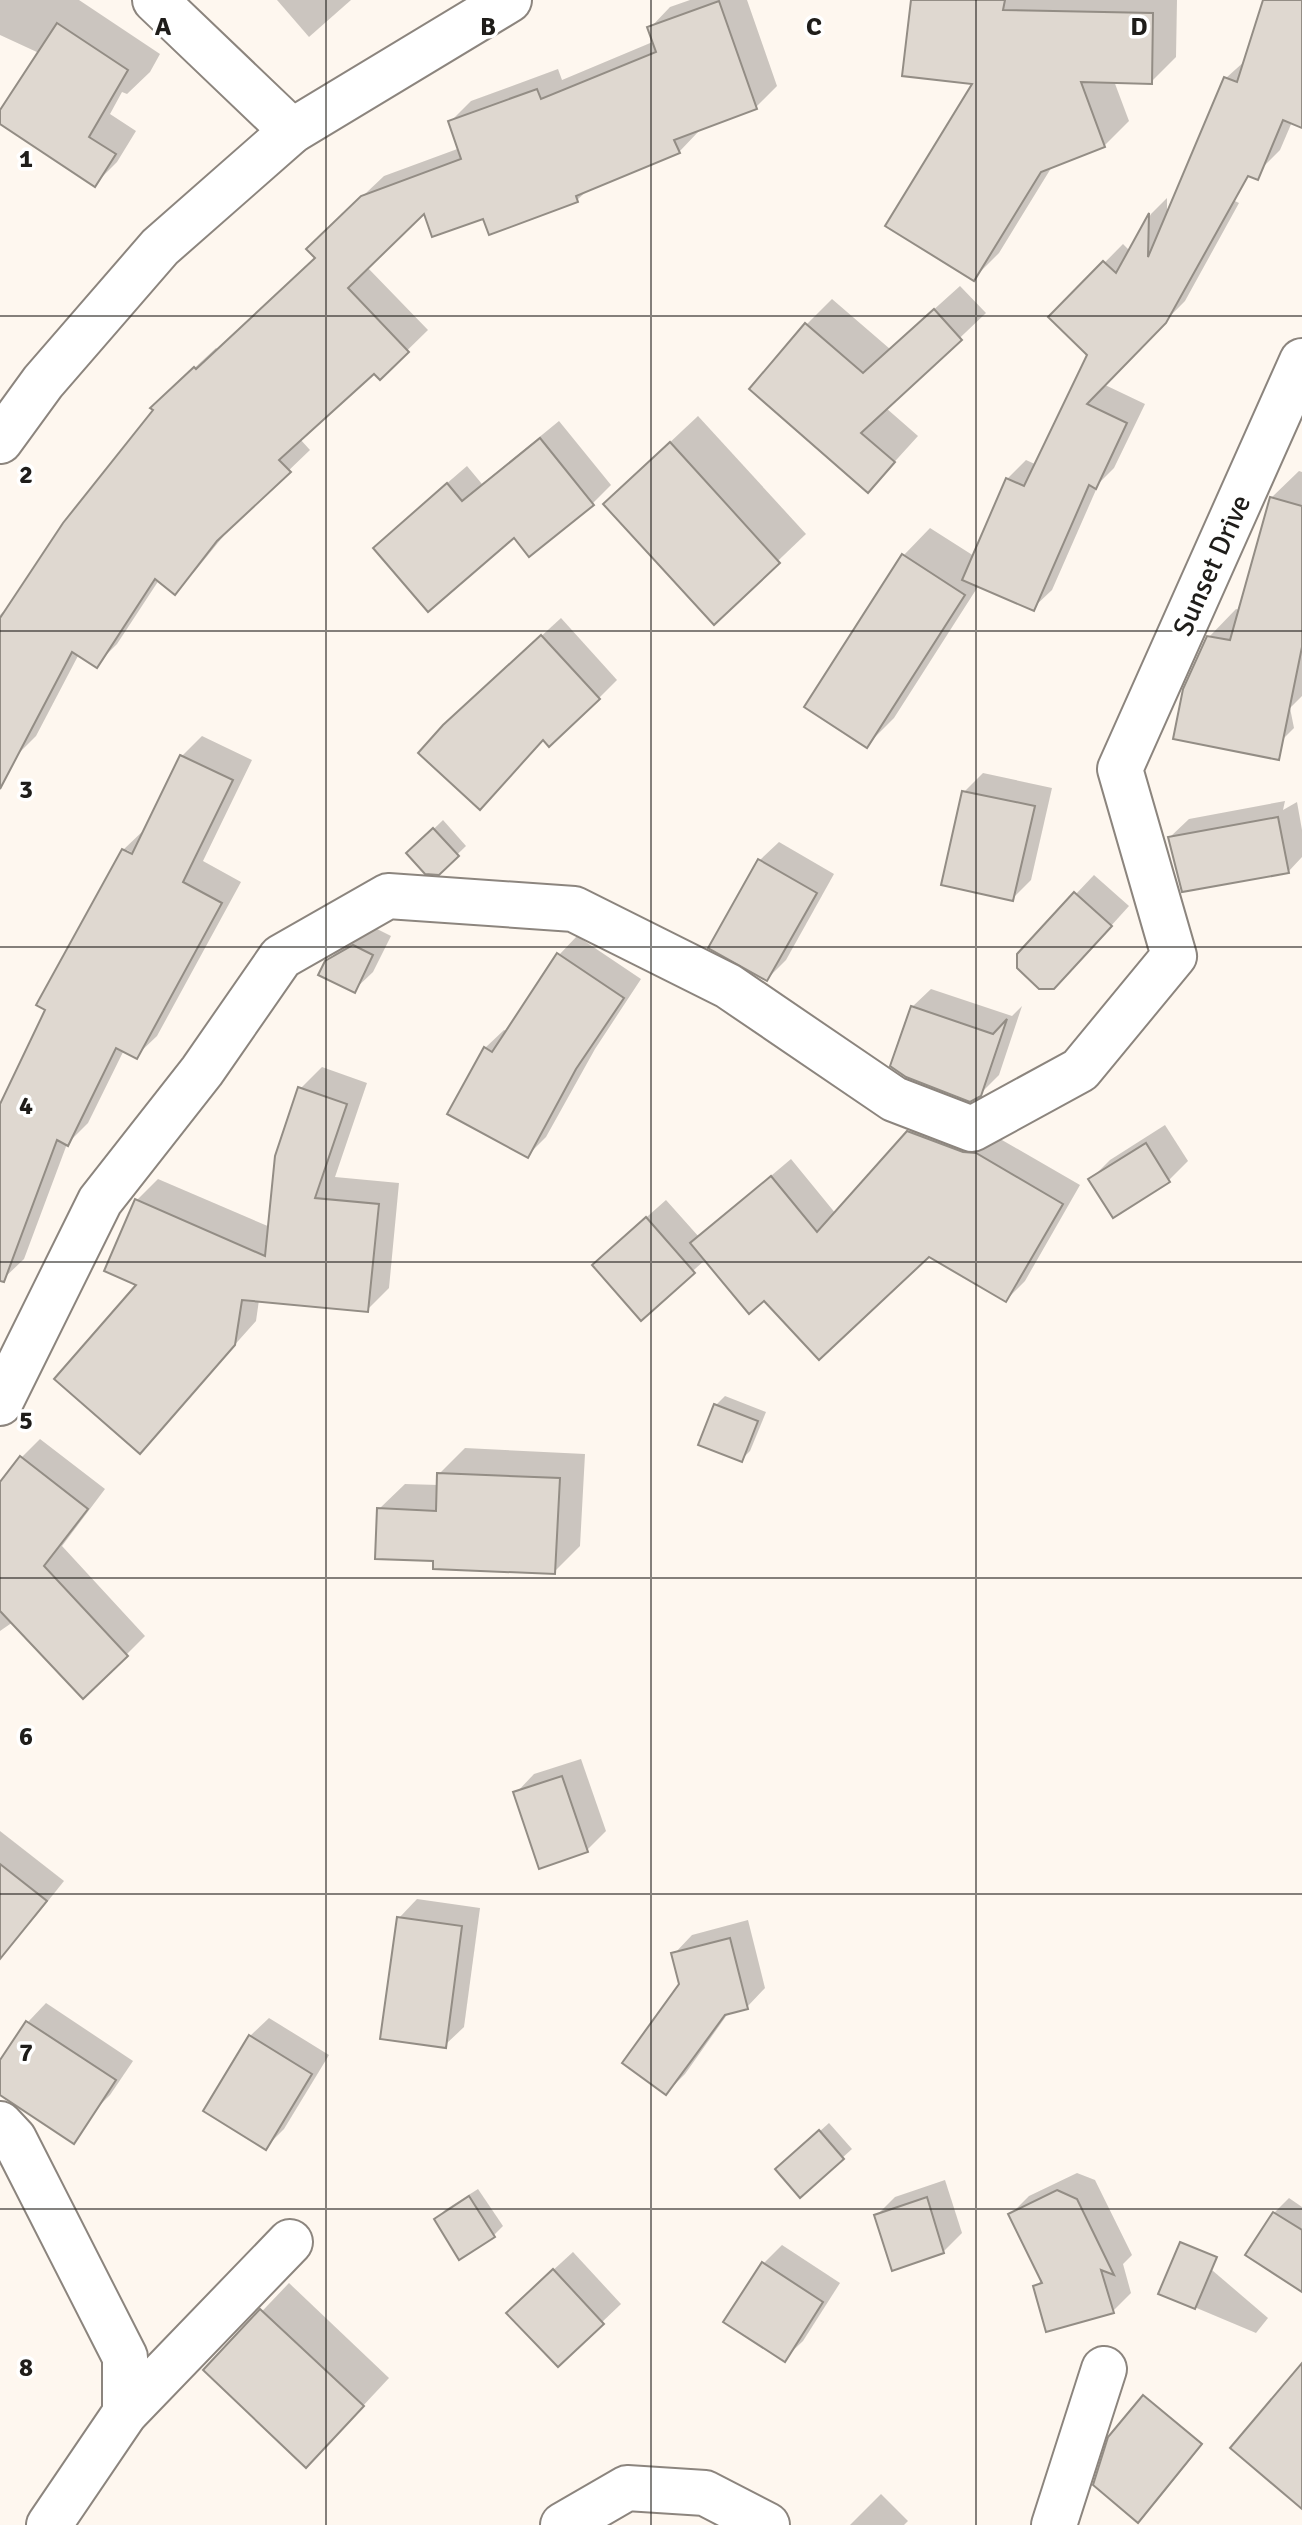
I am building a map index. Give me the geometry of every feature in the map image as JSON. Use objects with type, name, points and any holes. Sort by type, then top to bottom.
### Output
[{"type":"street","points":[[155,0],[292,131]]},
{"type":"street","points":[[0,441],[43,382],[160,247],[292,131],[509,0]]},
{"type":"street","name":"Sunset Drive","points":[[0,1403],[100,1201],[202,1071],[281,957],[388,896],[574,909],[728,986],[894,1099],[972,1129],[1080,1070],[1174,956],[1120,769],[1298,381]]},
{"type":"street","points":[[0,2124],[14,2139],[125,2357],[125,2413]]},
{"type":"street","points":[[49,2525],[125,2413],[290,2242]]},
{"type":"street","points":[[1054,2525],[1104,2369]]},
{"type":"street","points":[[563,2525],[627,2488],[705,2493],[767,2525]]},
{"type":"building","points":[[911,0],[1005,0],[1003,10],[1153,13],[1152,84],[1081,82],[1105,147],[1041,172],[974,281],[885,226],[972,84],[902,76]]},
{"type":"building","points":[[1263,0],[1302,0],[1302,128],[1283,120],[1258,180],[1248,176],[1166,323],[1087,404],[1127,423],[1096,489],[1089,485],[1034,611],[962,580],[1006,478],[1024,486],[1087,355],[1048,317],[1103,261],[1116,273],[1149,213],[1148,257],[1224,77],[1237,82]]},
{"type":"building","points":[[719,1],[757,109],[674,140],[680,153],[576,196],[578,202],[489,235],[483,219],[432,237],[424,214],[348,288],[409,352],[380,380],[374,374],[279,460],[291,472],[217,541],[175,595],[155,579],[97,668],[72,652],[0,789],[0,618],[63,523],[153,410],[150,408],[315,258],[306,249],[361,196],[461,159],[448,121],[537,89],[541,99],[656,52],[647,27]]},
{"type":"building","points":[[57,23],[128,70],[89,137],[116,154],[95,187],[0,124],[0,110]]},
{"type":"building","points":[[934,309],[962,340],[861,433],[895,462],[868,493],[749,389],[805,323],[863,373]]},
{"type":"building","points":[[540,438],[594,505],[529,557],[514,538],[428,612],[373,548],[447,483],[462,501]]},
{"type":"building","points":[[670,442],[780,563],[714,625],[603,504]]},
{"type":"building","points":[[1270,497],[1302,506],[1302,647],[1279,760],[1173,739],[1183,689],[1207,636],[1230,640]]},
{"type":"building","points":[[902,554],[965,595],[867,748],[804,707]]},
{"type":"building","points":[[541,635],[600,699],[549,747],[543,740],[480,810],[418,753],[443,725]]},
{"type":"building","points":[[180,755],[233,780],[183,882],[222,903],[137,1059],[116,1048],[68,1146],[57,1140],[4,1282],[0,1281],[0,1104],[45,1010],[36,1005],[122,849],[132,854]]},
{"type":"building","points":[[962,791],[1035,806],[1013,901],[941,885]]},
{"type":"building","points":[[1278,817],[1289,873],[1182,892],[1168,837]]},
{"type":"building","points":[[433,828],[459,856],[439,875],[425,874],[406,853]]},
{"type":"building","points":[[758,859],[817,893],[767,981],[708,948]]},
{"type":"building","points":[[1074,892],[1112,926],[1054,989],[1039,989],[1017,968],[1017,954]]},
{"type":"building","points":[[353,945],[373,955],[355,993],[318,975],[325,961]]},
{"type":"building","points":[[557,953],[624,998],[576,1069],[528,1158],[447,1114],[484,1047],[492,1052]]},
{"type":"building","points":[[911,1006],[993,1034],[1007,1019],[981,1096],[970,1102],[906,1077],[890,1066]]},
{"type":"building","points":[[298,1087],[347,1104],[315,1198],[379,1204],[368,1312],[242,1300],[235,1345],[140,1454],[54,1379],[136,1285],[104,1271],[135,1199],[265,1256],[275,1156]]},
{"type":"building","points":[[907,1131],[963,1152],[976,1153],[1063,1204],[1006,1302],[929,1257],[819,1360],[764,1301],[749,1314],[690,1243],[771,1176],[817,1232]]},
{"type":"building","points":[[1146,1143],[1170,1182],[1113,1218],[1088,1179]]},
{"type":"building","points":[[646,1217],[695,1273],[641,1321],[592,1265]]},
{"type":"building","points":[[714,1404],[758,1421],[742,1462],[698,1445]]},
{"type":"building","points":[[20,1456],[88,1509],[44,1566],[128,1656],[83,1699],[0,1611],[0,1482]]},
{"type":"building","points":[[437,1473],[560,1478],[555,1574],[433,1569],[433,1561],[375,1559],[377,1508],[436,1511]]},
{"type":"building","points":[[562,1776],[588,1852],[539,1869],[513,1792]]},
{"type":"building","points":[[0,1864],[47,1901],[0,1959]]},
{"type":"building","points":[[397,1917],[462,1926],[446,2048],[380,2039]]},
{"type":"building","points":[[730,1938],[748,2009],[725,2015],[666,2095],[622,2063],[679,1984],[671,1953]]},
{"type":"building","points":[[26,2021],[116,2080],[74,2144],[0,2095],[0,2060]]},
{"type":"building","points":[[249,2035],[312,2074],[266,2150],[203,2111]]},
{"type":"building","points":[[819,2130],[844,2159],[800,2198],[775,2169]]},
{"type":"building","points":[[1057,2190],[1077,2199],[1114,2275],[1101,2270],[1114,2313],[1046,2332],[1033,2286],[1042,2283],[1008,2214]]},
{"type":"building","points":[[469,2196],[495,2237],[459,2260],[434,2219]]},
{"type":"building","points":[[927,2197],[944,2253],[892,2271],[874,2215]]},
{"type":"building","points":[[1273,2212],[1302,2230],[1302,2292],[1245,2255]]},
{"type":"building","points":[[1180,2242],[1217,2257],[1195,2309],[1158,2294]]},
{"type":"building","points":[[762,2262],[823,2302],[785,2362],[723,2322]]},
{"type":"building","points":[[553,2269],[604,2324],[558,2367],[506,2313]]},
{"type":"building","points":[[260,2309],[364,2406],[306,2468],[203,2370]]},
{"type":"building","points":[[1302,2363],[1302,2509],[1230,2448]]},
{"type":"building","points":[[1143,2395],[1202,2444],[1138,2523],[1093,2485],[1108,2437]]}]
